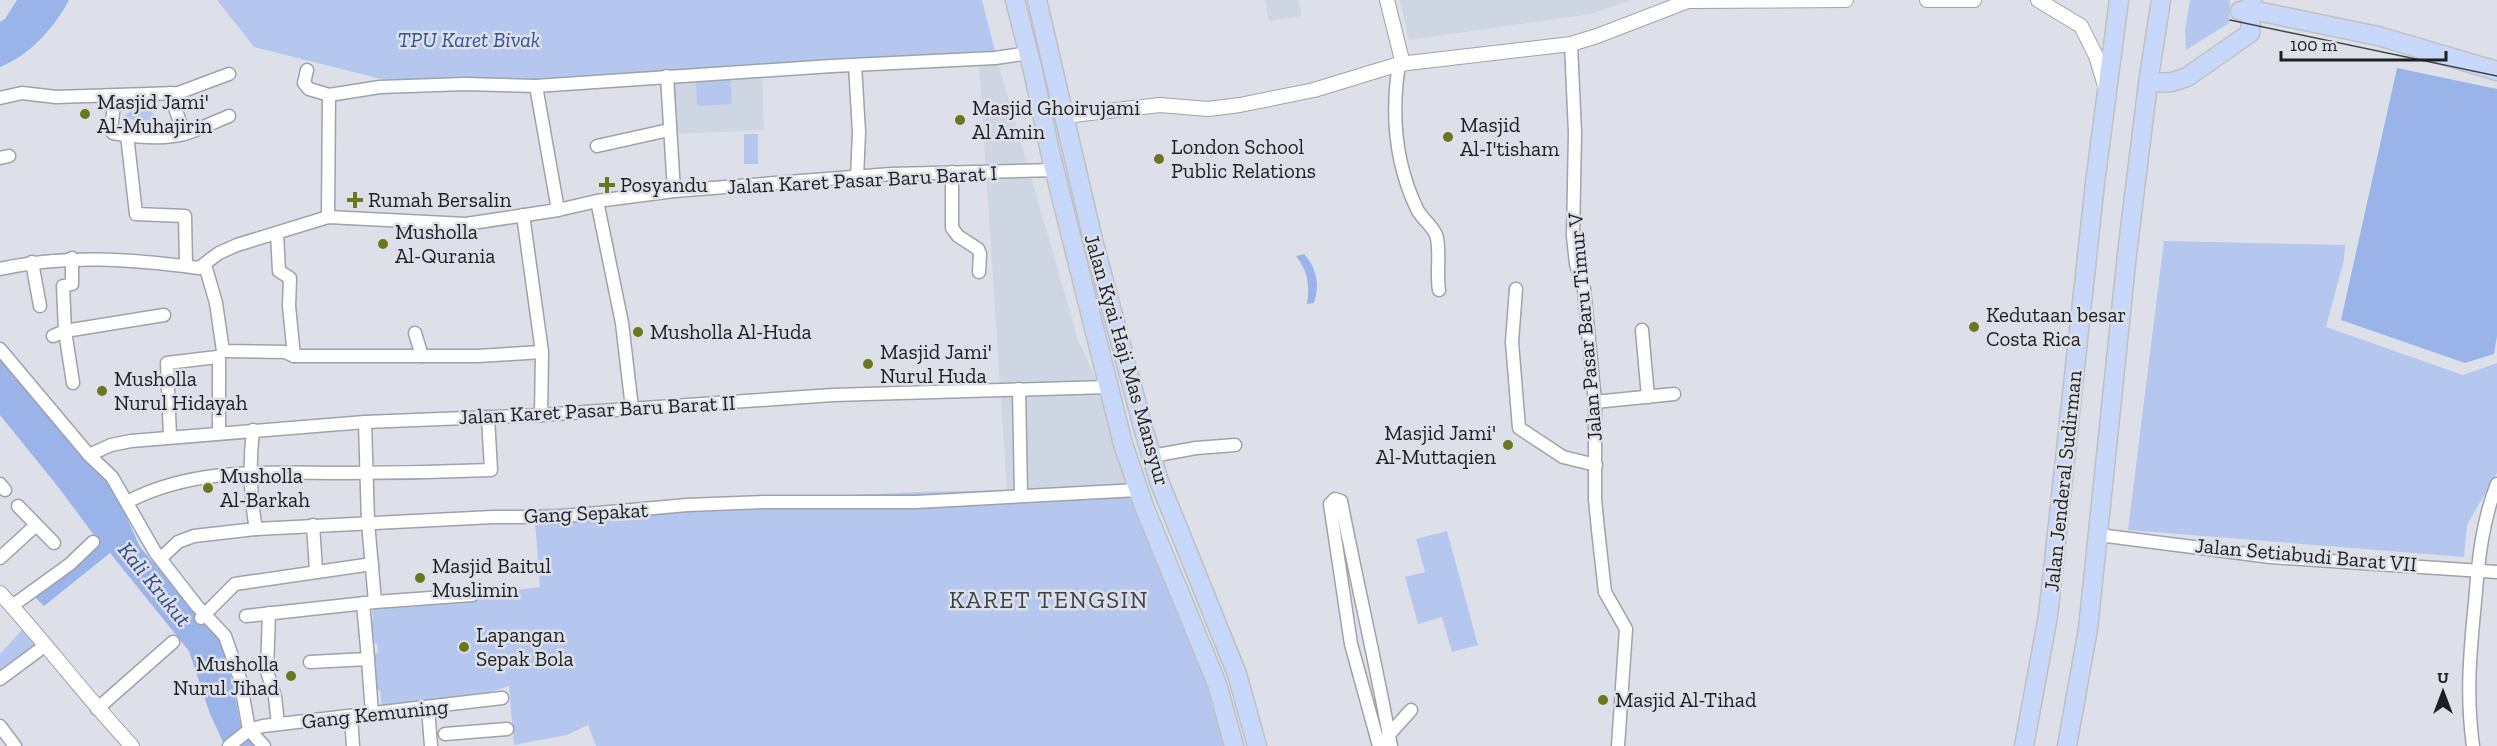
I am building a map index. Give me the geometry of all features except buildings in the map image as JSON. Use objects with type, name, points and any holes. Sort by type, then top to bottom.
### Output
[{"type":"main road","name":"Jalan Kyai Haji Mas Mansyur","points":[[1015,0],[1108,387],[1138,490],[1217,684],[1234,746]]},
{"type":"main road","name":"Jalan Kyai Haji Mas Mansyur","points":[[1037,0],[1114,326],[1152,456],[1225,640],[1257,746]]},
{"type":"main road","name":"Jalan Jenderal Sudirman","points":[[2024,746],[2048,616],[2106,90],[2119,0]]},
{"type":"main road","name":"Jalan Jenderal Sudirman","points":[[2067,746],[2085,647],[2099,535],[2127,254],[2148,82],[2161,0]]},
{"type":"main road","points":[[2148,82],[2172,82],[2187,76],[2250,33],[2246,5],[2378,36],[2497,71]]},
{"type":"street","points":[[1387,0],[1401,64],[1394,114],[1397,148],[1405,181],[1413,201],[1420,216],[1436,235],[1439,290]]},
{"type":"street","points":[[1064,116],[1160,105],[1208,109],[1240,105],[1314,90],[1401,64],[1555,47],[1597,36],[1688,1],[1846,0]]},
{"type":"street","points":[[1928,0],[1974,0]]},
{"type":"street","points":[[2038,0],[2081,26],[2096,56],[2106,90]]},
{"type":"street","name":"Jalan Pasar Baru Timur V","points":[[1571,44],[1575,133],[1573,236],[1576,264],[1584,289],[1595,402],[1595,499],[1605,592],[1626,629],[1624,690],[1618,746]]},
{"type":"street","points":[[307,70],[304,83],[306,87],[329,95],[380,87],[465,84],[536,86],[667,76],[995,58],[1029,53]]},
{"type":"street","points":[[855,65],[860,132],[857,178]]},
{"type":"street","points":[[0,98],[22,93],[56,97],[170,93],[193,89],[229,74]]},
{"type":"street","points":[[667,76],[674,191]]},
{"type":"street","points":[[536,86],[558,210]]},
{"type":"street","points":[[170,93],[184,134]]},
{"type":"street","points":[[328,217],[329,95]]},
{"type":"street","points":[[115,96],[111,130],[113,133],[147,137],[184,134],[229,116]]},
{"type":"street","points":[[597,146],[669,130]]},
{"type":"street","points":[[127,135],[136,214],[185,216],[186,266]]},
{"type":"street","name":"Jalan Karet Pasar Baru Barat I","points":[[205,265],[219,253],[237,245],[328,217],[466,224],[558,210],[597,201],[674,191],[952,172],[1055,171]]},
{"type":"street","points":[[952,172],[952,228],[958,236],[978,249],[979,272]]},
{"type":"street","points":[[597,201],[622,324],[633,408]]},
{"type":"street","points":[[523,215],[542,352],[541,415]]},
{"type":"street","points":[[277,233],[279,271],[290,278],[289,306],[294,356]]},
{"type":"street","points":[[72,258],[72,284],[63,286],[59,334],[73,383]]},
{"type":"street","points":[[0,269],[32,262],[72,258],[199,268],[205,265],[216,303],[223,351],[276,351],[294,356],[478,356],[542,352]]},
{"type":"street","points":[[32,262],[40,306]]},
{"type":"street","name":"Jalan Pasar Baru Timur V","points":[[1516,289],[1512,342],[1519,428],[1563,457],[1596,465]]},
{"type":"street","points":[[59,334],[164,315]]},
{"type":"street","points":[[1642,330],[1648,397]]},
{"type":"street","points":[[415,333],[422,356]]},
{"type":"street","points":[[0,349],[89,455],[112,477],[160,559],[203,616],[225,636],[240,679],[248,732],[264,746]]},
{"type":"street","points":[[170,437],[167,363],[217,357],[219,359],[219,433]]},
{"type":"street","name":"Jalan Karet Pasar Baru Barat II","points":[[89,455],[111,445],[131,441],[365,422],[541,415],[873,393],[1108,387]]},
{"type":"street","points":[[1019,389],[1021,496]]},
{"type":"street","points":[[1595,402],[1674,394]]},
{"type":"street","points":[[127,502],[153,488],[185,480],[250,472],[368,473],[491,470],[488,417]]},
{"type":"street","points":[[365,422],[368,522],[372,564],[368,659],[372,714]]},
{"type":"street","points":[[253,430],[250,472],[251,503],[256,529]]},
{"type":"street","points":[[1152,456],[1196,448],[1235,445]]},
{"type":"street","points":[[2473,746],[2468,680],[2478,569],[2488,514],[2497,484]]},
{"type":"street","name":"Gang Sepakat","points":[[160,559],[178,542],[194,536],[256,529],[368,522],[554,517],[687,505],[764,502],[916,502],[1138,490]]},
{"type":"street","points":[[1335,499],[1341,501],[1371,639],[1384,743],[1350,645],[1330,504],[1335,499]]},
{"type":"street","points":[[18,506],[54,543]]},
{"type":"street","points":[[0,558],[36,525]]},
{"type":"street","points":[[313,525],[316,570]]},
{"type":"street","points":[[1333,528],[1346,527]]},
{"type":"street","name":"Jalan Setiabudi Barat VII","points":[[2099,535],[2271,556],[2497,572]]},
{"type":"street","points":[[13,608],[70,564],[93,542]]},
{"type":"street","points":[[203,616],[235,584],[316,570],[372,564]]},
{"type":"street","points":[[0,593],[31,627],[97,709],[132,746]]},
{"type":"street","points":[[246,616],[472,595]]},
{"type":"street","points":[[269,613],[267,671],[276,702],[278,724]]},
{"type":"street","points":[[1350,645],[1371,639]]},
{"type":"street","points":[[97,709],[173,642]]},
{"type":"street","points":[[0,679],[46,645]]},
{"type":"street","points":[[310,662],[368,659]]},
{"type":"street","points":[[1362,678],[1376,674]]},
{"type":"street","name":"Gang Kemuning","points":[[248,732],[278,724],[502,698]]},
{"type":"street","points":[[428,708],[430,741],[507,729]]},
{"type":"street","points":[[1384,743],[1411,710]]},
{"type":"street","points":[[351,716],[352,746]]},
{"type":"street","points":[[0,726],[15,746]]},
{"type":"street","points":[[229,746],[248,732]]},
{"type":"shaded area","points":[[1265,0],[1299,0],[1301,16],[1269,21]]},
{"type":"shaded area","points":[[1400,0],[1631,0],[1591,14],[1409,40]]},
{"type":"shaded area","points":[[998,63],[1078,340],[1145,487],[1007,491],[979,64]]},
{"type":"shaded area","points":[[762,74],[764,130],[672,134],[670,78]]},
{"type":"green space","name":"TPU Karet Bivak","points":[[217,0],[982,0],[996,55],[529,80],[403,82],[377,78],[254,47]]},
{"type":"green space","points":[[2190,0],[2230,0],[2229,23],[2186,50],[2185,31]]},
{"type":"green space","points":[[731,79],[732,104],[697,106],[696,80]]},
{"type":"green space","points":[[146,98],[159,127],[123,117]]},
{"type":"green space","points":[[744,134],[758,134],[758,164],[744,164]]},
{"type":"green space","points":[[2164,241],[2345,245],[2344,260],[2326,327],[2463,375],[2497,363],[2497,473],[2467,525],[2464,557],[2128,530]]},
{"type":"green space","points":[[1145,487],[1228,746],[596,746],[588,725],[567,735],[514,745],[509,686],[466,700],[382,708],[380,690],[373,690],[370,654],[378,653],[377,643],[371,644],[369,619],[373,618],[372,611],[382,607],[540,587],[534,509],[921,492]]},
{"type":"green space","points":[[1447,531],[1478,645],[1452,652],[1442,617],[1418,624],[1405,577],[1425,572],[1416,539]]},
{"type":"green space","points":[[22,630],[37,646],[0,674],[0,654]]},
{"type":"water","points":[[17,0],[69,0],[56,21],[40,40],[11,62],[0,67],[0,22],[5,19]]},
{"type":"water","points":[[2397,68],[2497,89],[2497,336],[2494,354],[2465,363],[2341,320]]},
{"type":"water","points":[[1304,254],[1312,265],[1317,283],[1314,303],[1307,304],[1307,279],[1296,256]]},
{"type":"water","name":"Kali Krukut","points":[[0,352],[116,494],[140,547],[225,647],[241,727],[256,746],[225,746],[210,714],[189,651],[110,553],[44,606],[35,597],[99,542],[0,415]]},
{"type":"tram line","points":[[2230,20],[2497,76]]},
{"type":"place","name":"Masjid Jami' Al-Muhajirin","points":[[85,114]]},
{"type":"place","name":"Masjid Ghoirujami Al Amin","points":[[960,120]]},
{"type":"place","name":"Masjid Al-I'tisham","points":[[1448,137]]},
{"type":"place","name":"London School Public Relations","points":[[1159,159]]},
{"type":"place","name":"Posyandu","points":[[607,185]]},
{"type":"place","name":"Rumah Bersalin","points":[[355,200]]},
{"type":"place","name":"Musholla Al-Qurania","points":[[383,244]]},
{"type":"place","name":"Kedutaan besar Costa Rica","points":[[1974,327]]},
{"type":"place","name":"Musholla Al-Huda","points":[[638,332]]},
{"type":"place","name":"Masjid Jami' Nurul Huda","points":[[868,364]]},
{"type":"place","name":"Musholla Nurul Hidayah","points":[[102,391]]},
{"type":"place","name":"Masjid Jami' Al-Muttaqien","points":[[1508,445]]},
{"type":"place","name":"Musholla Al-Barkah","points":[[208,488]]},
{"type":"place","name":"Masjid Baitul Muslimin","points":[[420,578]]},
{"type":"place","name":"Lapangan Sepak Bola","points":[[464,647]]},
{"type":"place","name":"Musholla Nurul Jihad","points":[[291,676]]},
{"type":"place","name":"Masjid Al-Tihad","points":[[1603,700]]},
{"type":"district","name":"KARET TENGSIN","points":[[1049,600]]}]
